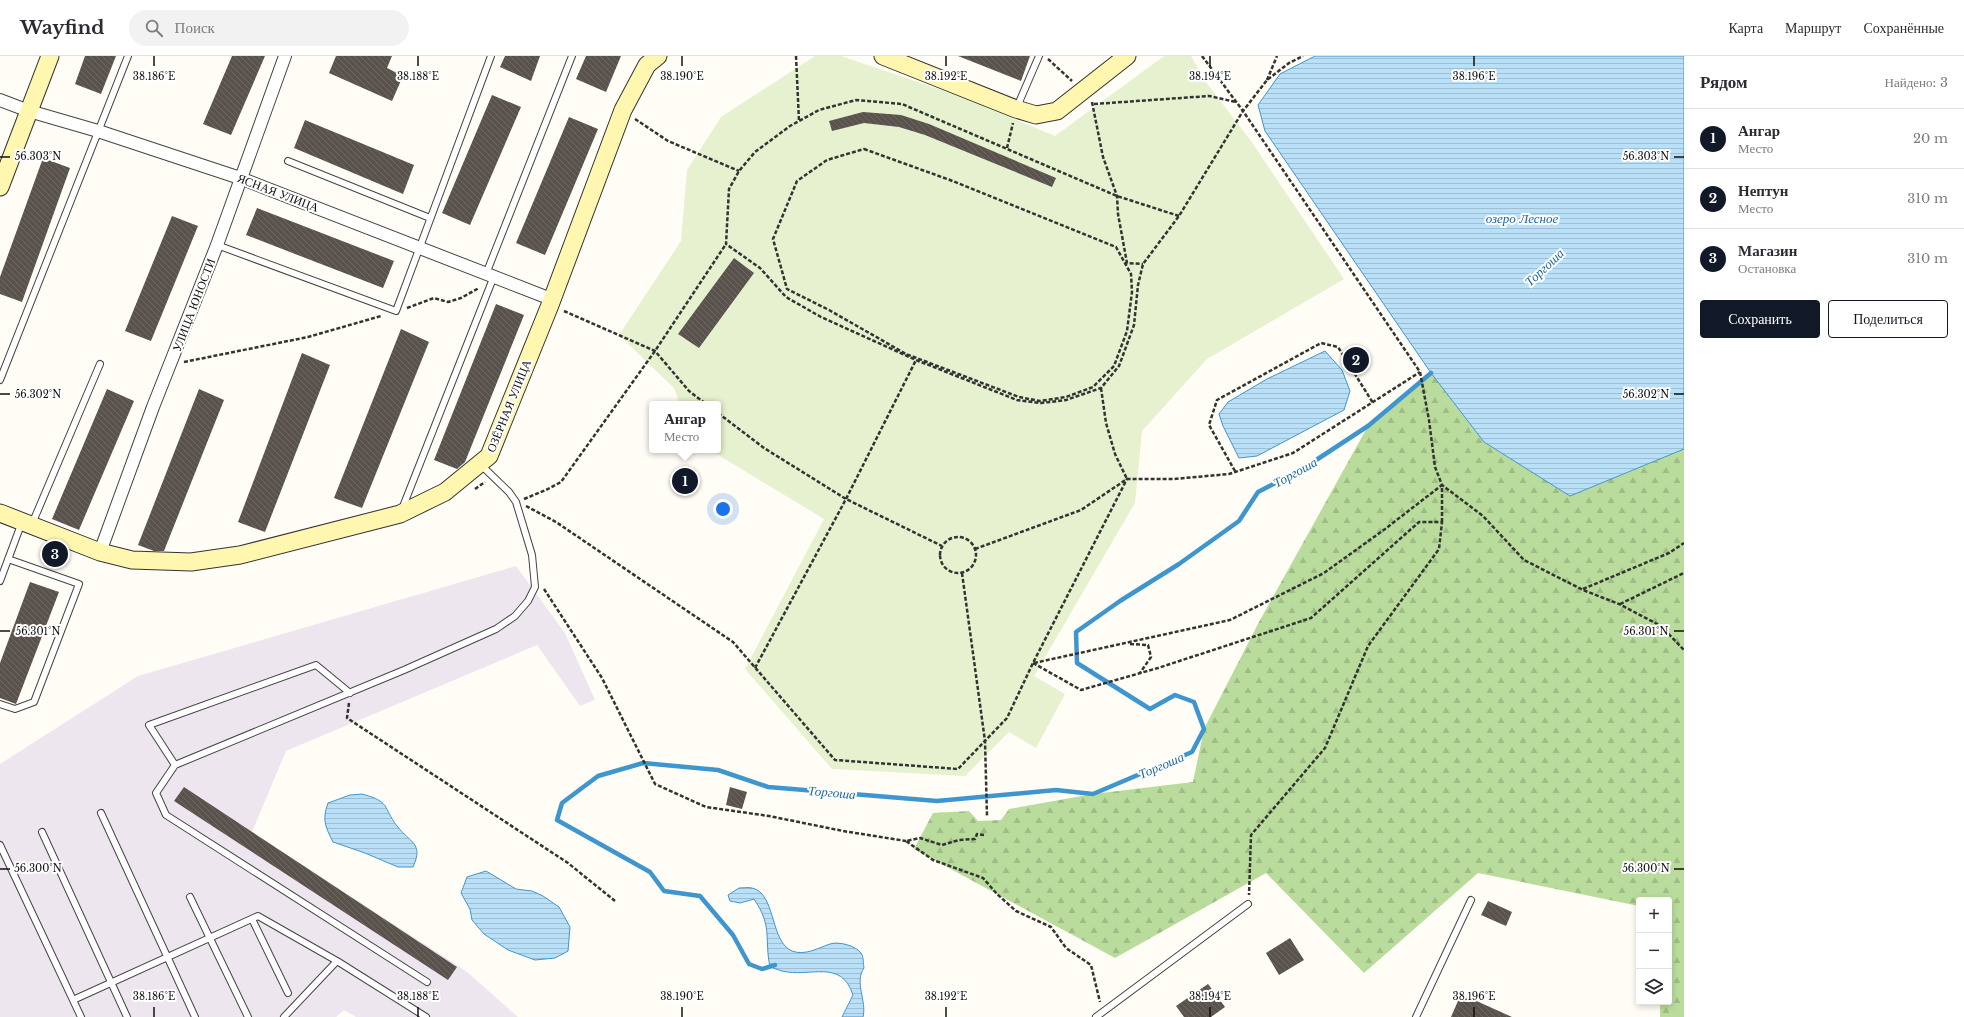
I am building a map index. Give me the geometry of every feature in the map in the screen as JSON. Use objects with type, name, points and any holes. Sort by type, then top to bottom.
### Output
[{"type":"street","points":[[0,186],[50,56]]},
{"type":"street","name":"УЛИЦА ЮНОСТИ","points":[[100,552],[153,407],[217,245],[285,56]]},
{"type":"street","points":[[883,56],[1016,109],[1036,114],[1057,111],[1127,56]]},
{"type":"street","name":"ОЗЁРНАЯ УЛИЦА","points":[[0,513],[100,552],[132,560],[191,562],[240,555],[400,514],[445,492],[489,456],[555,304],[623,110],[651,59]]},
{"type":"street","name":"ЯСНАЯ УЛИЦА","points":[[0,100],[29,111],[98,131],[240,178],[419,247],[555,304]]},
{"type":"lane","points":[[0,380],[128,56]]},
{"type":"lane","points":[[217,245],[396,310],[491,56]]},
{"type":"lane","points":[[400,514],[490,278],[572,56]]},
{"type":"lane","points":[[1016,109],[1039,56]]},
{"type":"lane","points":[[288,161],[430,218]]},
{"type":"lane","points":[[0,580],[8,558],[27,524],[100,364]]},
{"type":"lane","points":[[428,982],[166,815],[156,793],[175,765],[350,693],[496,629],[515,616],[528,601],[535,587],[532,555],[516,502],[509,492],[492,478],[480,464]]},
{"type":"lane","points":[[0,704],[15,709],[34,702],[79,584],[8,558]]},
{"type":"lane","points":[[175,765],[149,725],[316,665],[350,693]]},
{"type":"lane","points":[[101,813],[195,1017]]},
{"type":"lane","points":[[42,832],[127,1017]]},
{"type":"lane","points":[[0,845],[81,1017]]},
{"type":"lane","points":[[190,897],[248,1017]]},
{"type":"lane","points":[[1416,1017],[1471,900]]},
{"type":"lane","points":[[1096,1017],[1248,904]]},
{"type":"lane","points":[[73,1000],[258,916],[337,961],[426,1017]]},
{"type":"lane","points":[[252,918],[288,993]]},
{"type":"lane","points":[[284,1017],[337,961]]},
{"type":"path","points":[[796,56],[799,121]]},
{"type":"path","points":[[1045,56],[1083,91],[1094,104],[1103,158],[1117,196],[1118,214],[1127,263],[1144,264]]},
{"type":"path","points":[[1202,56],[1243,111],[1420,372],[1436,467],[1442,485],[1442,522],[1439,549],[1368,646],[1325,748],[1251,835],[1248,904]]},
{"type":"path","points":[[726,244],[760,268],[786,298],[821,317],[916,360],[1017,400],[1041,403],[1066,400],[1101,388],[1119,366],[1134,326],[1138,285],[1144,264],[1179,216],[1243,111],[1267,80],[1277,56]]},
{"type":"path","points":[[1267,80],[1303,56]]},
{"type":"path","points":[[1094,104],[1209,96],[1236,102]]},
{"type":"path","points":[[516,502],[546,490],[561,482],[655,351],[726,244],[729,189],[739,171],[754,152],[799,121],[818,110],[856,100],[902,104],[1117,196],[1179,216]]},
{"type":"path","points":[[1007,148],[1016,109]]},
{"type":"path","points":[[623,110],[668,141],[739,171]]},
{"type":"path","points":[[864,149],[964,185],[1116,247],[1131,274],[1132,292],[1127,331],[1114,366],[1093,387],[1066,397],[1040,401],[994,389],[906,354],[829,310],[787,289],[773,239],[797,181],[827,160],[864,149]]},
{"type":"path","points":[[170,365],[308,337],[349,326],[396,310],[406,309],[434,298],[448,302],[461,298],[490,278]]},
{"type":"path","points":[[555,304],[655,351],[689,391],[702,401]]},
{"type":"path","points":[[1236,471],[1209,425],[1217,400],[1322,343],[1338,347],[1373,403]]},
{"type":"path","points":[[756,668],[846,499],[916,360]]},
{"type":"path","points":[[975,549],[1081,510],[1127,479],[1174,479],[1229,474],[1293,453],[1420,372]]},
{"type":"path","points":[[1101,388],[1106,422],[1115,454],[1127,479]]},
{"type":"path","points":[[721,415],[764,448],[846,499],[942,546]]},
{"type":"path","points":[[533,508],[733,642],[835,760],[958,769],[1007,718],[1033,663],[1127,479]]},
{"type":"path","points":[[1442,485],[1483,516],[1524,560],[1583,590],[1619,604],[1661,626],[1684,650]]},
{"type":"path","points":[[1033,663],[1126,644],[1230,620],[1324,573],[1442,485]]},
{"type":"path","points":[[1033,663],[1081,690],[1140,673],[1311,618],[1419,522],[1442,522]]},
{"type":"path","points":[[956,537],[968,540],[975,549],[975,561],[962,573],[950,572],[941,563],[940,551],[942,546],[951,538],[956,537]]},
{"type":"path","points":[[1583,590],[1669,553],[1684,543]]},
{"type":"path","points":[[962,573],[985,741],[987,816]]},
{"type":"path","points":[[1619,604],[1684,573]]},
{"type":"path","points":[[534,575],[602,678],[655,784],[706,807],[769,816],[843,831],[906,841],[920,838],[929,843],[942,845],[959,840],[975,839],[977,834],[984,836]]},
{"type":"path","points":[[1126,644],[1148,645],[1151,656],[1140,673]]},
{"type":"path","points":[[350,693],[347,718],[568,863],[615,901]]},
{"type":"path","points":[[906,841],[933,860],[983,878],[1016,911],[1051,927],[1066,948],[1091,965],[1103,1012]]},
{"type":"shaded area","points":[[516,566],[565,633],[595,700],[580,706],[537,645],[286,751],[252,832],[466,971],[518,1017],[356,1017],[344,1010],[336,1017],[0,1017],[0,764],[138,676]]},
{"type":"green space","points":[[815,56],[841,56],[962,97],[1055,136],[1164,56],[1191,56],[1208,85],[1251,141],[1344,279],[1207,359],[1142,431],[1135,503],[1034,676],[1065,694],[1036,748],[1009,732],[965,776],[832,769],[745,669],[824,519],[715,453],[721,453],[721,401],[679,401],[674,388],[619,335],[681,241],[687,170],[721,117]]},
{"type":"green space","points":[[1431,373],[1484,442],[1570,496],[1684,449],[1684,1017],[1660,1017],[1660,1005],[1672,1005],[1672,897],[1636,897],[1636,905],[1478,873],[1364,973],[1266,873],[1115,958],[914,849],[933,813],[969,811],[978,821],[1001,820],[1009,809],[1093,794],[1193,782],[1204,729],[1259,622],[1368,426]]},
{"type":"water","name":"озеро Лесное","points":[[1315,56],[1684,56],[1684,449],[1570,496],[1484,442],[1431,373],[1265,131],[1258,105],[1280,74]]},
{"type":"water","points":[[1325,351],[1342,370],[1350,391],[1344,410],[1257,456],[1239,458],[1223,426],[1219,414],[1228,402],[1267,379]]},
{"type":"water","points":[[362,794],[382,802],[397,826],[414,844],[417,853],[413,867],[398,867],[365,853],[333,842],[325,823],[325,814],[328,803],[350,795]]},
{"type":"water","points":[[486,871],[516,889],[532,891],[543,896],[559,907],[570,927],[568,951],[555,958],[535,960],[508,950],[484,934],[472,920],[470,909],[461,893],[467,877]]},
{"type":"water","points":[[739,888],[752,888],[760,892],[769,908],[780,938],[785,946],[792,951],[802,953],[834,943],[851,946],[859,950],[863,956],[864,968],[860,979],[864,1011],[863,1017],[842,1017],[853,995],[848,984],[841,977],[833,973],[793,973],[770,967],[766,925],[764,917],[754,899],[740,903],[730,901],[728,895]]},
{"type":"building","points":[[85,56],[116,56],[101,94],[75,84]]},
{"type":"building","points":[[232,56],[265,56],[231,135],[203,124]]},
{"type":"building","points":[[336,56],[392,56],[387,68],[403,76],[392,101],[329,73]]},
{"type":"building","points":[[505,56],[540,56],[531,81],[500,67]]},
{"type":"building","points":[[586,56],[621,56],[606,92],[576,79]]},
{"type":"building","points":[[958,56],[1030,56],[1021,81]]},
{"type":"building","points":[[492,95],[521,107],[470,225],[442,213]]},
{"type":"building","points":[[863,112],[901,115],[929,124],[1056,178],[1052,187],[925,135],[899,127],[864,123],[832,131],[829,121]]},
{"type":"building","points":[[569,117],[598,129],[545,255],[516,243]]},
{"type":"building","points":[[305,120],[414,165],[403,194],[294,148]]},
{"type":"building","points":[[43,158],[70,168],[22,302],[0,294],[0,277]]},
{"type":"building","points":[[257,208],[394,261],[383,288],[246,235]]},
{"type":"building","points":[[172,216],[198,226],[151,341],[125,331]]},
{"type":"building","points":[[734,258],[754,273],[699,348],[678,334]]},
{"type":"building","points":[[496,304],[524,315],[465,462],[457,469],[434,460]]},
{"type":"building","points":[[401,329],[429,342],[362,508],[334,498]]},
{"type":"building","points":[[302,353],[330,365],[265,532],[238,522]]},
{"type":"building","points":[[107,389],[134,401],[79,530],[52,519]]},
{"type":"building","points":[[199,389],[224,400],[164,551],[154,551],[138,545]]},
{"type":"building","points":[[681,467],[698,477],[689,494],[672,485]]},
{"type":"building","points":[[30,582],[59,592],[16,704],[0,698],[0,663]]},
{"type":"building","points":[[184,787],[457,967],[448,980],[174,801]]},
{"type":"building","points":[[730,787],[747,792],[742,809],[726,805]]},
{"type":"building","points":[[1488,901],[1512,912],[1506,926],[1481,915]]},
{"type":"building","points":[[1290,938],[1304,960],[1279,975],[1266,953]]},
{"type":"building","points":[[1208,984],[1225,1007],[1211,1017],[1184,1017],[1176,1006]]},
{"type":"building","points":[[1461,994],[1512,1017],[1451,1017]]},
{"type":"waterway","name":"Торгоша","points":[[775,965],[762,969],[749,964],[733,935],[700,896],[664,891],[650,872],[557,820],[562,803],[598,776],[643,763],[718,770],[768,787],[937,801],[1056,790],[1093,794],[1192,752],[1204,729],[1194,702],[1175,695],[1150,709],[1077,663],[1076,632],[1120,601],[1179,564],[1239,521],[1258,492],[1304,468],[1368,426],[1431,373]]},
{"type":"place","name":"Нептун","points":[[1356,360]]},
{"type":"place","name":"Ангар","points":[[685,481]]},
{"type":"place","name":"Магазин","points":[[55,554]]}]
